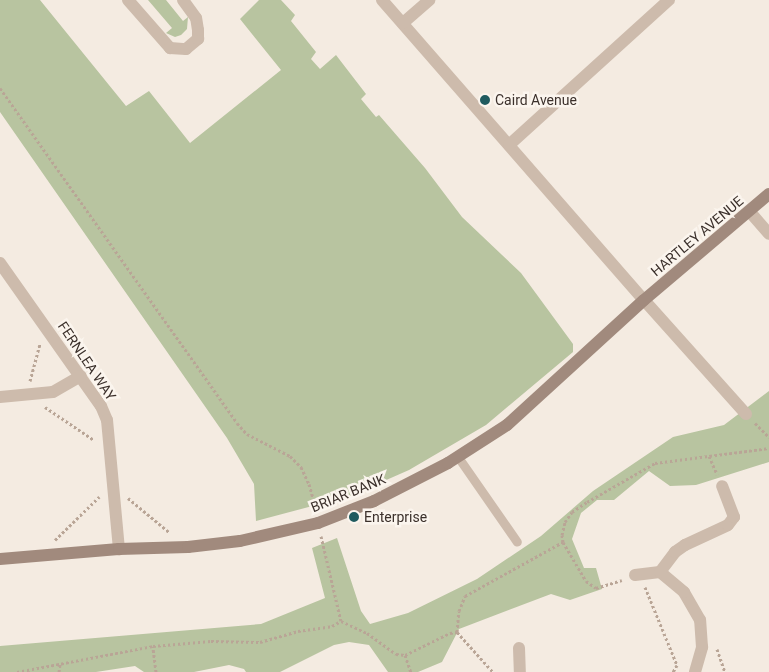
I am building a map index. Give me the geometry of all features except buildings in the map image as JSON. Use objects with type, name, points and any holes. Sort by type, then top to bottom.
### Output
[{"type":"street","points":[[128,0],[170,48],[186,49],[198,39],[198,30],[196,18],[183,0]]},
{"type":"street","points":[[382,0],[746,414]]},
{"type":"street","points":[[403,23],[429,0]]},
{"type":"street","points":[[509,145],[669,0]]},
{"type":"street","name":"HARTLEY AVENUE","points":[[644,300],[769,194]]},
{"type":"street","points":[[750,212],[769,234]]},
{"type":"street","name":"FERNLEA WAY","points":[[0,263],[82,376],[101,406],[107,420],[119,550]]},
{"type":"street","name":"BRIAR BANK","points":[[0,559],[187,547],[249,539],[318,522],[374,501],[458,457],[507,425],[644,300]]},
{"type":"street","points":[[0,397],[27,396],[53,392],[82,376]]},
{"type":"street","points":[[660,572],[675,552],[685,545],[728,525],[734,517],[722,486]]},
{"type":"street","points":[[639,574],[660,572],[684,592],[700,620],[702,647],[695,672]]},
{"type":"street","points":[[519,648],[520,672]]},
{"type":"lane","points":[[458,457],[517,542]]},
{"type":"path","points":[[0,88],[237,423],[247,434],[290,456],[301,466],[316,505],[318,522],[341,621]]},
{"type":"path","points":[[45,325],[27,396],[109,450]]},
{"type":"path","points":[[746,414],[769,437]]},
{"type":"path","points":[[673,672],[677,665],[639,574],[608,586],[596,588],[586,581],[563,542],[562,535],[565,522],[572,512],[587,502],[655,463],[769,448]]},
{"type":"path","points":[[709,456],[722,486]]},
{"type":"path","points":[[39,556],[112,485],[187,547]]},
{"type":"path","points":[[493,672],[457,632],[459,611],[465,596],[563,542]]},
{"type":"path","points":[[17,672],[153,646],[212,641],[260,642],[298,632],[332,626],[341,621]]},
{"type":"path","points":[[341,621],[366,633],[396,654],[405,655],[450,633],[457,632]]},
{"type":"path","points":[[153,646],[156,672]]},
{"type":"path","points":[[405,655],[410,672]]},
{"type":"path","points":[[59,672],[60,664]]},
{"type":"green space","points":[[0,0],[40,0],[126,106],[149,91],[190,143],[281,70],[240,19],[259,0],[281,0],[295,15],[291,21],[316,52],[311,59],[320,69],[336,55],[366,94],[361,99],[376,117],[379,115],[425,168],[462,217],[521,273],[573,344],[573,352],[486,425],[409,470],[350,496],[256,521],[254,484],[227,438],[0,112]]},
{"type":"green space","points":[[148,0],[166,0],[183,21],[188,17],[187,29],[181,35],[175,37],[166,33],[172,28]]},
{"type":"green space","points":[[769,391],[769,462],[696,485],[670,486],[649,471],[614,500],[597,500],[581,513],[572,539],[584,568],[596,568],[602,589],[570,600],[551,594],[459,629],[442,662],[418,672],[388,672],[369,645],[349,642],[334,645],[280,672],[246,672],[244,669],[229,665],[194,672],[144,672],[135,666],[96,672],[0,672],[0,646],[261,624],[325,598],[312,548],[337,538],[361,611],[370,624],[408,613],[477,579],[541,536],[593,491],[673,437],[724,425]]},
{"type":"place","name":"Caird Avenue","points":[[485,100]]},
{"type":"place","name":"Enterprise","points":[[354,517]]}]
